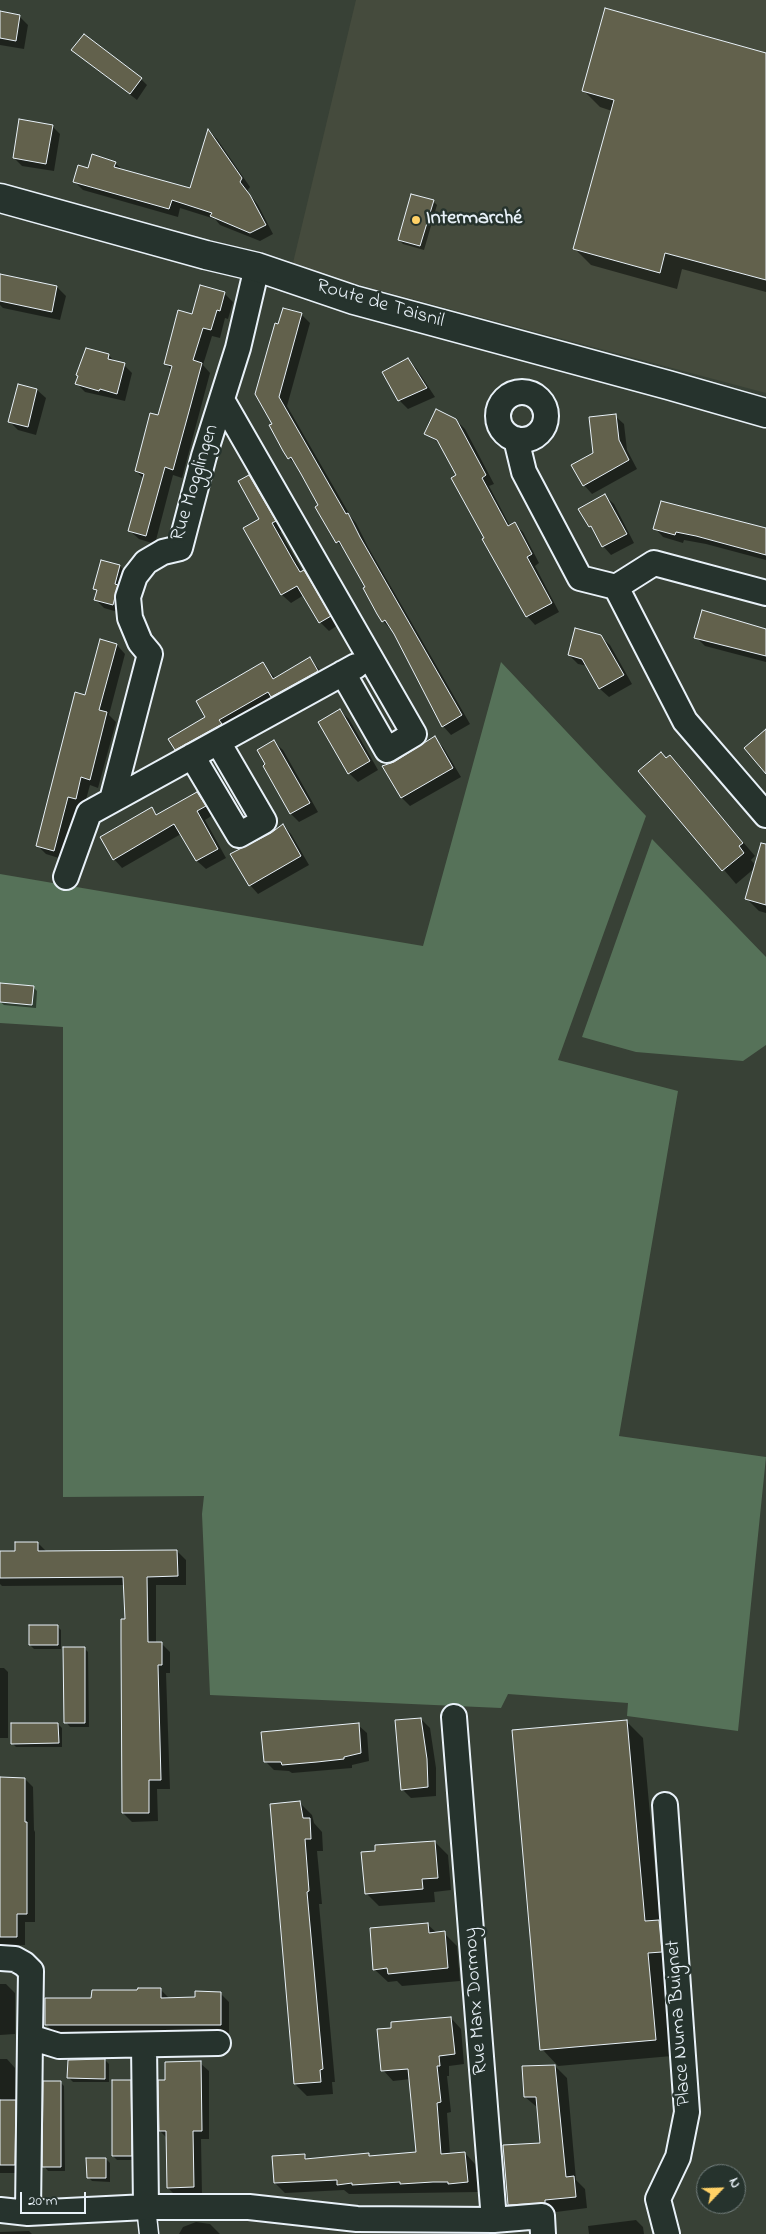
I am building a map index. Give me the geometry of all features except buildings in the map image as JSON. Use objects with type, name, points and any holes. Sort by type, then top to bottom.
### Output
[{"type":"street","name":"Route de Taisnil","points":[[0,198],[206,255],[258,267],[354,300],[763,412]]},
{"type":"street","name":"Rue Mogglingen","points":[[112,800],[150,654],[140,642],[130,618],[128,597],[135,576],[146,562],[163,552],[180,548],[204,456],[238,348],[258,267]]},
{"type":"street","name":"Rue Mogglingen","points":[[222,400],[414,734],[388,750],[343,673]]},
{"type":"street","points":[[516,439],[524,472],[580,578],[616,587],[654,563],[766,593]]},
{"type":"street","points":[[616,587],[685,721],[766,815]]},
{"type":"street","points":[[66,877],[89,813],[371,658]]},
{"type":"street","points":[[192,756],[239,835],[264,821],[218,742]]},
{"type":"street","name":"Rue Marx Dormoy","points":[[454,1717],[494,2220]]},
{"type":"street","name":"Place Numa Buignet","points":[[665,1805],[688,2112],[678,2157],[658,2199],[667,2234]]},
{"type":"street","points":[[0,1958],[15,1958],[31,1971],[28,2213]]},
{"type":"street","points":[[30,2038],[59,2046],[218,2043]]},
{"type":"street","points":[[144,2045],[146,2207],[149,2234]]},
{"type":"street","points":[[0,2210],[28,2213],[146,2207],[249,2207],[357,2219],[494,2220],[543,2225]]},
{"type":"shaded area","points":[[356,0],[766,0],[766,393],[292,267]]},
{"type":"green space","points":[[501,662],[646,816],[558,1060],[678,1091],[619,1436],[766,1457],[738,1731],[627,1716],[628,1703],[508,1694],[501,1708],[210,1695],[202,1514],[204,1496],[63,1497],[63,1027],[0,1023],[0,874],[423,946]]},
{"type":"green space","points":[[652,839],[766,957],[766,1045],[743,1061],[636,1052],[582,1037]]},
{"type":"place","name":"Intermarché","points":[[416,220]]}]
